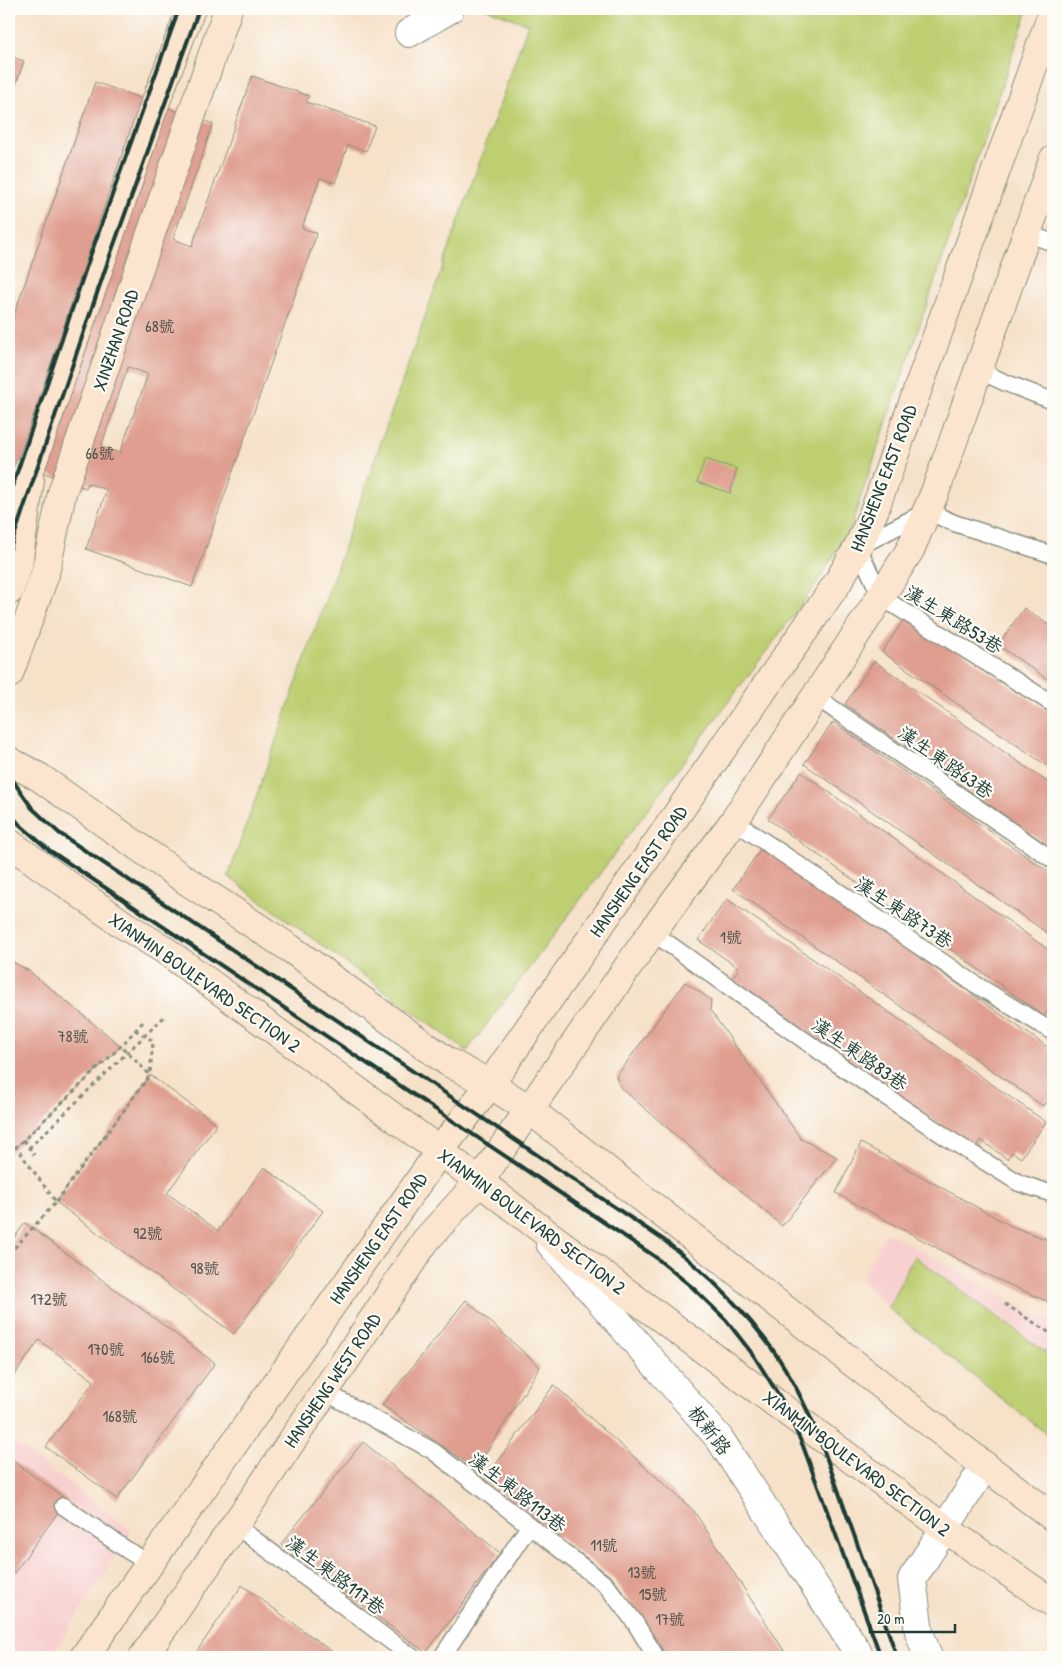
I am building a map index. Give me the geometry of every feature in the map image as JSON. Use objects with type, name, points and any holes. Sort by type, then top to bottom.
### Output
[{"type":"street","name":"XINZHAN ROAD","points":[[9,506],[33,462],[153,109],[191,9]]},
{"type":"street","name":"XINZHAN ROAD","points":[[9,674],[45,574],[62,493],[228,9]]},
{"type":"street","points":[[409,33],[450,9]]},
{"type":"street","name":"HANSHENG EAST ROAD","points":[[84,1657],[440,1151],[490,1084],[838,582],[858,548],[874,509],[1053,11]]},
{"type":"street","points":[[530,1110],[652,932],[734,821],[910,550],[928,511],[1053,160]]},
{"type":"street","points":[[9,590],[18,565],[33,462]]},
{"type":"street","points":[[9,761],[39,777],[187,881],[290,949],[448,1062],[490,1084],[530,1110],[984,1466],[1053,1517]]},
{"type":"street","name":"XIANMIN BOULEVARD SECTION 2","points":[[9,843],[124,925],[171,955],[440,1151],[944,1528],[1053,1602]]},
{"type":"street","name":"HANSHENG WEST ROAD","points":[[143,1657],[235,1525],[426,1240],[479,1182],[530,1110]]},
{"type":"street","name":"板新路","points":[[533,1222],[720,1438],[857,1651],[859,1657]]},
{"type":"street","points":[[928,1657],[919,1632],[912,1579],[984,1466]]},
{"type":"lane","points":[[1027,233],[1053,244]]},
{"type":"lane","points":[[978,370],[1053,401]]},
{"type":"lane","points":[[858,548],[928,511],[954,523],[1053,555]]},
{"type":"lane","name":"漢生東路53巷","points":[[858,548],[881,597],[1053,704]]},
{"type":"lane","name":"漢生東路63巷","points":[[816,697],[1053,860]]},
{"type":"lane","name":"漢生東路73巷","points":[[734,821],[976,984],[1053,1032]]},
{"type":"lane","name":"漢生東路83巷","points":[[652,932],[842,1067],[952,1141],[1019,1183],[1053,1194]]},
{"type":"lane","name":"漢生東路113巷","points":[[325,1392],[432,1451],[606,1585],[634,1621],[656,1657]]},
{"type":"lane","points":[[62,1506],[149,1563]]},
{"type":"lane","name":"漢生東路117巷","points":[[235,1525],[412,1657]]},
{"type":"lane","points":[[442,1657],[529,1526]]},
{"type":"path","points":[[29,1148],[165,1016]]},
{"type":"path","points":[[9,1154],[121,1046],[143,1022]]},
{"type":"path","points":[[9,1254],[56,1202],[150,1075],[153,1041],[135,1030]]},
{"type":"path","points":[[121,1046],[150,1075]]},
{"type":"path","points":[[24,1140],[34,1155]]},
{"type":"path","points":[[16,1147],[56,1202]]},
{"type":"path","points":[[1005,1304],[1053,1335]]},
{"type":"shaded area","points":[[887,1232],[1053,1324],[1053,1439],[888,1308],[861,1280]]},
{"type":"shaded area","points":[[9,1438],[132,1531],[50,1657],[9,1657]]},
{"type":"green space","points":[[487,9],[1028,9],[850,529],[813,589],[467,1051],[228,877],[528,24]]},
{"type":"green space","points":[[914,1256],[1053,1358],[1053,1439],[888,1308]]},
{"type":"building","points":[[9,56],[24,61],[9,103]]},
{"type":"building","points":[[252,76],[309,96],[306,102],[375,126],[366,151],[348,145],[335,183],[320,178],[302,228],[317,233],[192,587],[86,549],[107,490],[88,483],[86,488],[9,460],[9,329],[95,82],[213,124],[173,239],[192,246]],"holes":[[[128,367],[148,374],[120,453],[101,447]]]},
{"type":"building","points":[[705,459],[737,469],[730,493],[697,482]]},
{"type":"building","points":[[1024,608],[1053,628],[1053,683],[998,645]]},
{"type":"building","points":[[907,615],[1053,715],[1053,770],[882,652]]},
{"type":"building","points":[[874,661],[1053,786],[1053,849],[845,704]]},
{"type":"building","points":[[833,722],[1053,875],[1053,937],[804,764]]},
{"type":"building","points":[[801,772],[1053,953],[1053,1002],[1044,1016],[768,819]]},
{"type":"building","points":[[762,847],[1053,1051],[1053,1091],[1043,1106],[733,889]]},
{"type":"building","points":[[727,899],[1046,1122],[1021,1158],[1012,1152],[1007,1159],[981,1140],[975,1149],[732,978],[739,968],[698,940]]},
{"type":"building","points":[[9,960],[29,971],[121,1046],[9,1154]]},
{"type":"building","points":[[685,982],[711,1000],[710,1010],[801,1139],[837,1157],[782,1226],[621,1088],[616,1077]]},
{"type":"building","points":[[150,1075],[217,1124],[167,1193],[218,1231],[264,1167],[323,1211],[234,1334],[56,1202]]},
{"type":"building","points":[[861,1143],[1011,1226],[1053,1242],[1053,1304],[983,1273],[836,1193]]},
{"type":"building","points":[[25,1223],[215,1363],[117,1499],[46,1447],[94,1381],[39,1340],[9,1383],[9,1245]]},
{"type":"building","points":[[466,1300],[540,1367],[476,1469],[382,1405]]},
{"type":"building","points":[[554,1385],[694,1511],[788,1657],[665,1657],[614,1579],[484,1480]]},
{"type":"building","points":[[363,1442],[500,1553],[426,1653],[281,1544]]},
{"type":"building","points":[[9,1458],[67,1500],[9,1580]]},
{"type":"building","points":[[242,1585],[339,1657],[193,1657]]},
{"type":"railway","points":[[9,496],[89,259],[179,9]]},
{"type":"railway","points":[[9,551],[107,264],[199,9]]},
{"type":"railway","points":[[9,775],[32,808],[59,833],[665,1241],[720,1288],[767,1342],[803,1402],[830,1466],[897,1657]]},
{"type":"railway","points":[[9,812],[19,824],[49,850],[654,1256],[692,1287],[726,1320],[754,1356],[783,1402],[803,1446],[881,1657]]}]
